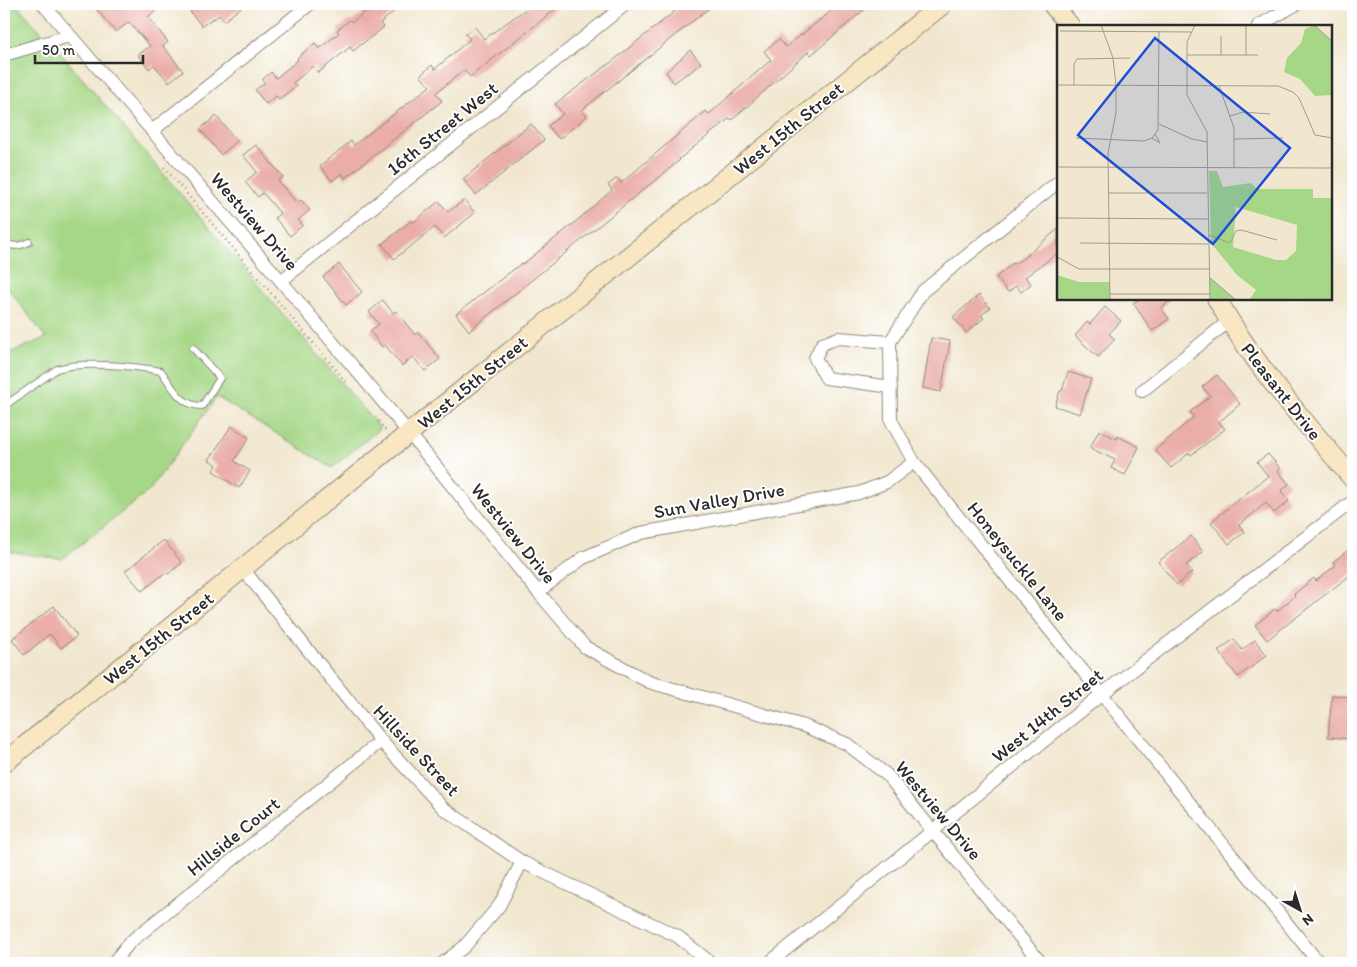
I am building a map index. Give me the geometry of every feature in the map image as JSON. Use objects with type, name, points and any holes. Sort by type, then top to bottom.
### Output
[{"type":"street","name":"Westview Drive","points":[[43,4],[281,281],[402,438],[585,648],[649,682],[804,726],[847,744],[887,775],[934,830],[1041,963]]},
{"type":"street","points":[[152,131],[310,4]]},
{"type":"street","name":"16th Street West","points":[[281,281],[626,4]]},
{"type":"street","name":"West 15th Street","points":[[4,763],[243,570],[402,438],[943,4]]},
{"type":"street","points":[[1052,4],[1069,25]]},
{"type":"street","points":[[1260,25],[1297,4]]},
{"type":"street","points":[[4,55],[69,36]]},
{"type":"street","points":[[891,387],[826,378],[815,358],[822,344],[838,338],[890,342],[924,291],[1057,183]]},
{"type":"street","name":"Pleasant Drive","points":[[1218,300],[1229,321],[1280,394],[1353,479]]},
{"type":"street","points":[[1142,391],[1229,321]]},
{"type":"street","name":"Honeysuckle Lane","points":[[890,342],[891,420],[914,462],[1319,963]]},
{"type":"street","name":"Sun Valley Drive","points":[[538,592],[583,558],[641,533],[859,493],[887,482],[914,462]]},
{"type":"street","name":"West 14th Street","points":[[768,963],[1102,694],[1353,500]]},
{"type":"street","name":"Hillside Street","points":[[243,570],[381,742],[443,808],[522,862],[678,936],[711,963]]},
{"type":"street","name":"Hillside Court","points":[[113,963],[130,942],[381,742]]},
{"type":"street","points":[[443,963],[464,947],[499,906],[522,862]]},
{"type":"lane","points":[[4,242],[10,246],[17,246],[29,242]]},
{"type":"lane","points":[[4,406],[57,369],[66,366],[118,366],[161,371],[187,404],[202,406],[220,378],[193,348]]},
{"type":"path","points":[[161,164],[351,387]]},
{"type":"path","points":[[375,415],[402,438]]},
{"type":"green space","points":[[4,4],[16,4],[63,56],[379,427],[378,430],[332,468],[217,397],[149,491],[62,559],[4,551],[4,355],[46,338],[4,283]]},
{"type":"building","points":[[92,4],[148,4],[155,11],[148,17],[168,42],[163,46],[183,71],[169,82],[154,65],[149,69],[138,55],[150,46],[129,22],[116,32]]},
{"type":"building","points":[[200,4],[245,4],[224,21],[219,15],[202,26],[190,12]]},
{"type":"building","points":[[375,4],[403,4],[380,23],[384,27],[353,51],[350,47],[318,73],[313,66],[293,83],[296,86],[279,99],[276,96],[266,104],[255,90],[265,83],[262,80],[271,72],[276,78],[315,43],[319,49],[339,33],[337,30],[350,20],[352,22]]},
{"type":"building","points":[[533,4],[562,4],[470,77],[464,70],[436,93],[442,101],[345,178],[342,173],[332,181],[320,166],[351,141],[354,145],[430,86],[420,76],[432,65],[435,69],[470,39],[465,34],[475,27],[484,39]]},
{"type":"building","points":[[684,4],[714,4],[582,110],[587,116],[559,139],[548,126],[563,114],[555,104]]},
{"type":"building","points":[[840,4],[871,4],[811,55],[808,52],[732,120],[730,118],[469,331],[456,314],[573,224],[612,190],[608,185],[617,178],[621,183],[706,111],[709,114],[771,60],[764,51],[779,39],[786,47]]},
{"type":"building","points":[[690,50],[701,63],[674,83],[666,72]]},
{"type":"building","points":[[216,116],[237,141],[221,155],[200,129]]},
{"type":"building","points":[[531,124],[544,140],[476,195],[463,179]]},
{"type":"building","points":[[256,145],[283,177],[278,181],[297,203],[301,200],[310,210],[298,220],[303,225],[290,236],[275,218],[280,213],[263,193],[258,197],[245,182],[257,172],[243,155]]},
{"type":"building","points":[[464,200],[475,213],[444,238],[435,227],[394,259],[382,244],[412,220],[414,222],[439,201],[448,212]]},
{"type":"building","points":[[1057,230],[1057,254],[1025,277],[1031,284],[1021,292],[1016,286],[1008,292],[996,277],[1013,263],[1026,256]]},
{"type":"building","points":[[339,264],[362,292],[346,305],[323,277]]},
{"type":"building","points":[[979,295],[990,308],[981,315],[984,318],[966,333],[953,317]]},
{"type":"building","points":[[383,300],[393,313],[396,311],[415,335],[418,332],[440,359],[425,371],[413,357],[402,366],[385,345],[382,347],[370,331],[379,324],[369,312]]},
{"type":"building","points":[[1138,300],[1172,300],[1161,308],[1169,319],[1152,331],[1133,303]]},
{"type":"building","points":[[1105,307],[1121,321],[1109,334],[1115,339],[1098,357],[1075,336],[1087,322],[1090,324]]},
{"type":"building","points":[[931,338],[950,341],[941,392],[923,388]]},
{"type":"building","points":[[1068,372],[1091,379],[1080,414],[1055,406]]},
{"type":"building","points":[[1217,375],[1240,404],[1219,422],[1225,429],[1191,455],[1189,453],[1171,468],[1155,450],[1194,417],[1190,412],[1210,396],[1202,387]]},
{"type":"building","points":[[231,426],[249,438],[234,461],[250,471],[239,488],[213,471],[217,465],[209,460]]},
{"type":"building","points":[[1099,430],[1117,439],[1118,436],[1139,447],[1125,475],[1111,468],[1115,460],[1090,448]]},
{"type":"building","points":[[1268,454],[1280,468],[1278,471],[1289,484],[1281,491],[1289,501],[1274,513],[1266,503],[1239,525],[1245,532],[1229,544],[1211,522],[1268,476],[1257,462]]},
{"type":"building","points":[[1191,536],[1203,552],[1186,565],[1192,572],[1177,585],[1158,562]]},
{"type":"building","points":[[164,540],[182,563],[168,574],[166,572],[142,591],[125,571]]},
{"type":"building","points":[[1353,546],[1353,573],[1267,640],[1255,625],[1275,609],[1277,611],[1314,578],[1316,581],[1336,565],[1333,562]]},
{"type":"building","points":[[54,606],[77,636],[61,648],[50,634],[24,655],[12,639]]},
{"type":"building","points":[[1234,639],[1242,650],[1255,640],[1267,655],[1238,677],[1218,651]]},
{"type":"building","points":[[1332,695],[1351,697],[1349,715],[1353,715],[1353,739],[1328,737]]}]
